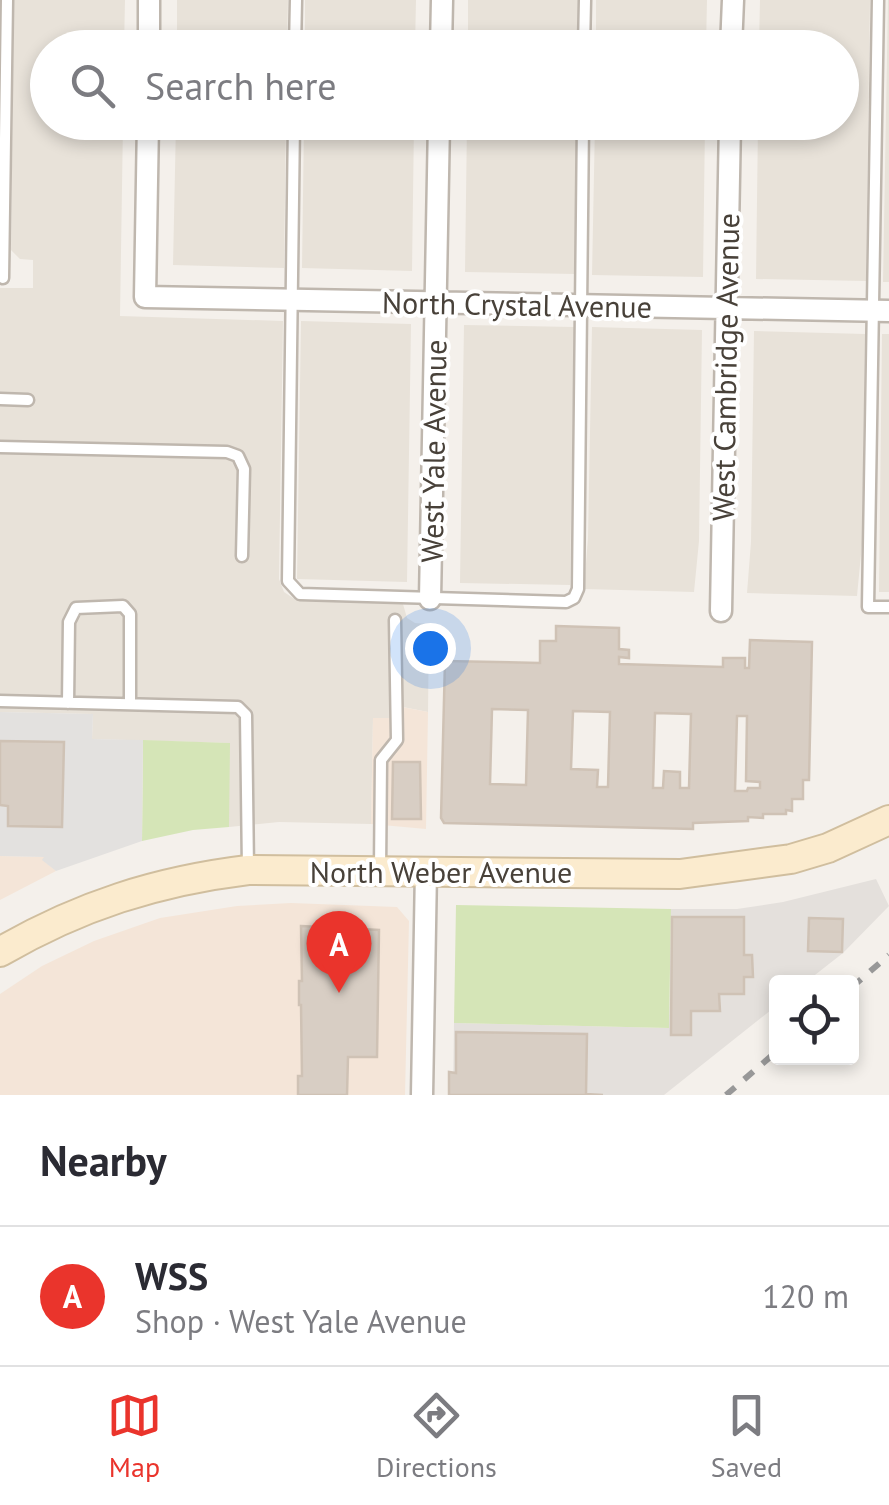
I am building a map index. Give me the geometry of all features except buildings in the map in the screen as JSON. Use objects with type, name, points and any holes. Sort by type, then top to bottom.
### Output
[{"type":"main road","name":"North Weber Avenue","points":[[0,952],[66,916],[130,892],[208,875],[248,870],[680,874],[747,867],[828,848],[889,820]]},
{"type":"street","points":[[149,30],[150,0]]},
{"type":"street","points":[[441,30],[442,0]]},
{"type":"street","points":[[732,0],[732,30]]},
{"type":"street","name":"North Crystal Avenue","points":[[148,140],[145,297],[881,311]]},
{"type":"street","name":"West Yale Avenue","points":[[430,599],[440,140]]},
{"type":"street","name":"West Cambridge Avenue","points":[[722,611],[730,140]]},
{"type":"street","points":[[422,1095],[426,870]]},
{"type":"lane","points":[[3,278],[6,0]]},
{"type":"lane","points":[[295,30],[296,0]]},
{"type":"lane","points":[[584,30],[585,0]]},
{"type":"lane","points":[[878,0],[881,311],[868,607],[889,607]]},
{"type":"lane","points":[[294,140],[288,582],[300,594],[566,602],[574,598],[578,589],[583,140]]},
{"type":"lane","points":[[0,400],[28,400]]},
{"type":"lane","points":[[0,447],[227,452],[238,456],[244,469],[242,556]]},
{"type":"lane","points":[[68,702],[69,622],[76,608],[123,606],[130,614],[130,704]]},
{"type":"lane","points":[[380,870],[382,760],[397,740],[395,620]]},
{"type":"lane","points":[[0,701],[238,707],[246,715],[248,870]]},
{"type":"shaded area","points":[[14,0],[125,0],[124,30],[30,30],[30,140],[123,140],[120,316],[283,321],[279,579],[284,592],[296,600],[403,604],[407,618],[429,624],[428,712],[403,707],[402,718],[373,718],[371,824],[279,822],[229,827],[229,743],[92,739],[93,714],[0,712],[0,288],[33,288],[33,260],[20,259],[11,250]]},
{"type":"shaded area","points":[[177,0],[288,0],[287,30],[177,30]]},
{"type":"shaded area","points":[[305,0],[416,0],[415,30],[305,30]]},
{"type":"shaded area","points":[[468,0],[579,0],[578,30],[468,30]]},
{"type":"shaded area","points":[[596,0],[707,0],[706,30],[596,30]]},
{"type":"shaded area","points":[[760,0],[870,0],[866,281],[756,279],[758,140],[859,140],[859,30],[759,30]]},
{"type":"shaded area","points":[[888,0],[889,282],[883,282]]},
{"type":"shaded area","points":[[176,140],[286,140],[284,268],[173,265]]},
{"type":"shaded area","points":[[304,140],[414,140],[412,271],[302,268]]},
{"type":"shaded area","points":[[467,140],[577,140],[575,274],[465,272]]},
{"type":"shaded area","points":[[595,140],[705,140],[703,277],[592,275]]},
{"type":"shaded area","points":[[301,321],[411,324],[407,582],[297,579]]},
{"type":"shaded area","points":[[464,325],[574,327],[570,585],[460,583]]},
{"type":"shaded area","points":[[592,327],[702,330],[699,541],[694,592],[584,589]]},
{"type":"shaded area","points":[[754,331],[865,334],[862,544],[857,596],[747,593]]},
{"type":"shaded area","points":[[882,334],[889,334],[889,592],[879,592]]},
{"type":"shaded area","points":[[402,707],[428,712],[426,829],[371,824],[373,718],[402,718]]},
{"type":"shaded area","points":[[0,712],[93,714],[92,739],[143,740],[142,841],[56,871],[42,860],[44,857],[0,856],[0,805],[8,806],[8,826],[62,827],[64,743],[0,741]]},
{"type":"shaded area","points":[[0,856],[46,857],[43,860],[56,871],[0,900]]},
{"type":"shaded area","points":[[876,879],[889,906],[843,953],[815,975],[769,975],[769,1012],[664,1095],[453,1095],[454,1023],[669,1028],[671,909],[737,909]]},
{"type":"shaded area","points":[[291,903],[397,907],[409,921],[405,1095],[0,1095],[0,994],[42,966],[94,941],[160,918],[237,906]]},
{"type":"green space","points":[[143,740],[230,743],[229,827],[142,841]]},
{"type":"green space","points":[[456,905],[671,909],[669,1028],[454,1023]]},
{"type":"railway","points":[[859,981],[889,955]]},
{"type":"railway","points":[[726,1095],[769,1058]]},
{"type":"place","name":"WSS","points":[[339,993]]}]
